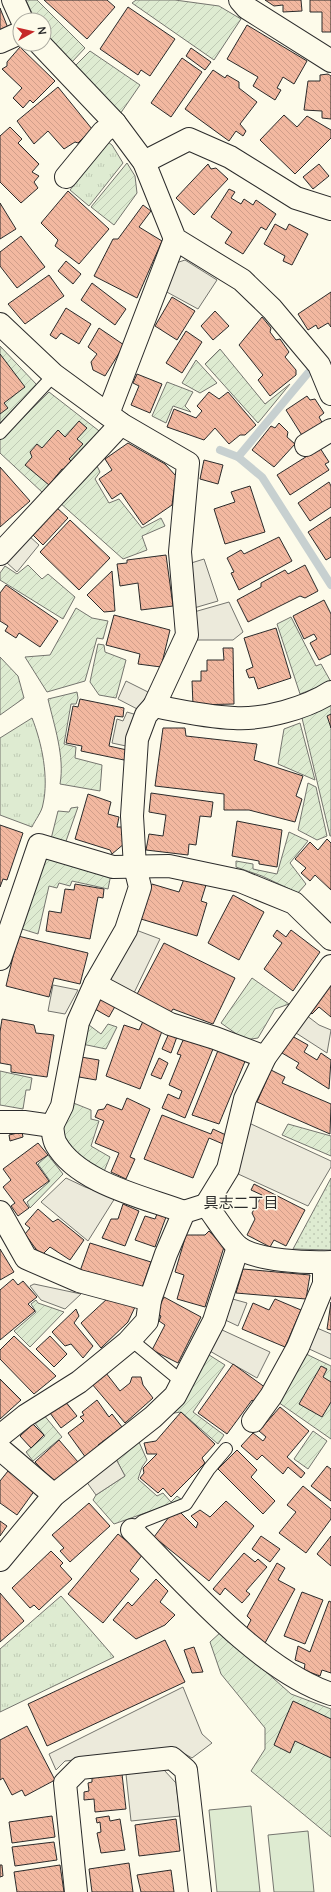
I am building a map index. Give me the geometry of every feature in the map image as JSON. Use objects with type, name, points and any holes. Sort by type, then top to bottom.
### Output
[{"type":"street","points":[[13,0],[18,12]]},
{"type":"street","points":[[240,0],[247,8],[331,61]]},
{"type":"street","points":[[0,42],[12,37]]},
{"type":"street","points":[[48,52],[115,124],[144,162],[175,239],[242,280],[272,308],[325,362],[331,394]]},
{"type":"street","points":[[66,177],[103,132],[115,124]]},
{"type":"street","points":[[144,162],[189,139],[230,157],[296,198],[331,210]]},
{"type":"street","points":[[0,554],[115,419],[175,239]]},
{"type":"street","points":[[0,324],[54,375],[115,419],[188,463],[180,552],[186,635],[154,706],[146,715],[137,739],[132,816],[136,867],[140,886],[126,930],[95,984],[78,1022],[62,1106],[52,1126],[55,1143],[71,1163],[96,1180],[184,1212],[206,1205],[228,1170],[245,1099],[265,1057],[331,966]]},
{"type":"street","points":[[306,445],[331,430]]},
{"type":"street","points":[[154,706],[241,718],[286,711],[322,698],[331,692]]},
{"type":"street","points":[[0,959],[39,845],[112,867],[169,866],[240,881],[294,903],[331,939]]},
{"type":"street","points":[[95,984],[170,1024],[215,1038],[265,1057]]},
{"type":"street","points":[[0,1122],[24,1122],[52,1126]]},
{"type":"street","points":[[206,1205],[238,1247],[262,1257],[327,1263],[324,1284],[298,1347],[271,1396],[253,1421]]},
{"type":"street","points":[[0,1212],[26,1258],[79,1281],[150,1300]]},
{"type":"street","points":[[0,1436],[25,1416],[79,1382],[128,1342],[147,1321],[150,1300],[166,1254],[184,1212]]},
{"type":"street","points":[[0,1560],[54,1495],[153,1417],[175,1396],[214,1321],[238,1247]]},
{"type":"street","points":[[0,1449],[54,1495]]},
{"type":"street","points":[[132,1530],[232,1629],[288,1674],[331,1694]]},
{"type":"street","points":[[76,1892],[65,1783],[80,1768],[172,1758],[186,1770],[200,1892]]},
{"type":"lane","points":[[0,433],[54,375]]},
{"type":"lane","points":[[130,1339],[175,1376],[184,1380]]},
{"type":"lane","points":[[132,1530],[143,1521],[186,1504],[209,1469],[226,1449]]},
{"type":"green space","points":[[26,0],[37,0],[49,12],[31,12]]},
{"type":"green space","points":[[136,0],[175,0],[219,6],[241,19],[214,60],[132,3]]},
{"type":"green space","points":[[52,15],[85,48],[72,62],[52,41]]},
{"type":"green space","points":[[90,51],[140,85],[120,114],[75,66]]},
{"type":"green space","points":[[108,142],[112,145],[123,163],[89,206],[70,190]]},
{"type":"green space","points":[[127,163],[135,176],[137,193],[114,225],[91,207]]},
{"type":"green space","points":[[0,346],[37,385],[0,423]]},
{"type":"green space","points":[[220,349],[265,404],[290,384],[258,423],[205,364]]},
{"type":"green space","points":[[196,360],[217,383],[200,393],[182,383]]},
{"type":"green space","points":[[167,382],[193,392],[185,406],[191,412],[173,406],[166,423],[152,416]]},
{"type":"green space","points":[[49,392],[103,434],[43,493],[0,453],[0,440]]},
{"type":"green space","points":[[97,466],[100,472],[95,479],[109,503],[119,499],[142,528],[161,518],[165,526],[142,536],[147,550],[123,559],[59,502]]},
{"type":"green space","points":[[28,565],[42,579],[48,574],[75,597],[63,619],[0,580],[0,573],[5,566],[17,574]]},
{"type":"green space","points":[[76,608],[92,618],[108,621],[103,639],[97,638],[85,681],[47,692],[25,657],[50,655]]},
{"type":"green space","points":[[291,617],[316,666],[321,664],[331,682],[300,694],[277,624]]},
{"type":"green space","points":[[98,644],[104,645],[105,652],[126,660],[116,698],[99,695],[90,682]]},
{"type":"green space","points":[[0,657],[18,676],[24,698],[0,715]]},
{"type":"green space","points":[[77,692],[78,698],[76,704],[71,704],[64,744],[76,747],[75,758],[102,765],[100,791],[60,784],[60,752],[48,699]]},
{"type":"green space","points":[[331,702],[331,836],[330,836],[302,718]]},
{"type":"green space","points":[[32,718],[39,738],[44,761],[45,794],[40,813],[32,827],[0,815],[0,738]]},
{"type":"green space","points":[[300,723],[315,780],[278,764],[284,729]]},
{"type":"green space","points":[[308,783],[316,787],[327,836],[317,840],[298,830]]},
{"type":"green space","points":[[78,807],[65,844],[51,839],[58,811],[69,812],[71,808]]},
{"type":"green space","points":[[289,832],[308,841],[290,863],[306,884],[298,893],[262,876],[236,867],[236,861],[253,864],[253,869],[277,874]]},
{"type":"green space","points":[[43,857],[111,874],[108,889],[72,881],[70,886],[59,883],[57,888],[49,886],[38,934],[22,929]]},
{"type":"green space","points":[[252,978],[289,1004],[275,1009],[258,1038],[245,1040],[221,1023]]},
{"type":"green space","points":[[85,1022],[101,1034],[108,1024],[117,1027],[106,1049],[82,1044]]},
{"type":"green space","points":[[0,1071],[32,1078],[30,1090],[26,1090],[23,1109],[0,1105]]},
{"type":"green space","points":[[71,1102],[91,1110],[91,1119],[99,1121],[91,1146],[110,1157],[103,1174],[64,1144],[61,1129]]},
{"type":"green space","points":[[288,1124],[331,1136],[331,1156],[282,1135]]},
{"type":"green space","points":[[48,1155],[63,1174],[30,1208],[27,1202],[50,1181],[38,1164]]},
{"type":"green space","points":[[331,1178],[331,1250],[293,1249]]},
{"type":"green space","points":[[36,1300],[38,1303],[64,1312],[30,1347],[14,1331],[36,1312],[31,1304]]},
{"type":"green space","points":[[206,1353],[225,1365],[193,1412],[224,1435],[218,1444],[181,1412],[168,1414]]},
{"type":"green space","points":[[304,1353],[331,1366],[331,1439],[275,1400]]},
{"type":"green space","points":[[43,1414],[62,1437],[33,1461],[26,1452],[45,1436],[34,1422]]},
{"type":"green space","points":[[313,1431],[327,1441],[308,1469],[294,1459]]},
{"type":"green space","points":[[139,1442],[147,1460],[142,1467],[138,1479],[157,1496],[163,1493],[171,1502],[177,1496],[182,1500],[114,1524],[93,1500],[96,1495],[125,1476],[116,1459]]},
{"type":"green space","points":[[61,1596],[114,1657],[0,1712],[0,1649]]},
{"type":"green space","points":[[221,1632],[291,1694],[331,1709],[331,1837],[251,1771],[265,1749],[265,1728],[221,1674],[210,1642]]},
{"type":"green space","points":[[251,1806],[260,1892],[217,1892],[209,1810]]},
{"type":"green space","points":[[308,1831],[314,1892],[274,1892],[268,1835]]},
{"type":"shaded area","points":[[185,260],[217,280],[198,309],[165,291],[176,263]]},
{"type":"shaded area","points":[[28,535],[39,545],[17,572],[6,562]]},
{"type":"shaded area","points":[[204,559],[218,601],[194,608],[188,564]]},
{"type":"shaded area","points":[[229,602],[243,632],[233,640],[196,640],[194,612]]},
{"type":"shaded area","points":[[126,681],[152,694],[141,711],[118,699]]},
{"type":"shaded area","points":[[127,712],[137,715],[126,746],[112,743],[117,719],[123,721]]},
{"type":"shaded area","points":[[136,930],[160,939],[133,995],[106,979]]},
{"type":"shaded area","points":[[53,985],[78,990],[65,1014],[48,1011]]},
{"type":"shaded area","points":[[306,1015],[319,1025],[331,1030],[327,1053],[293,1031]]},
{"type":"shaded area","points":[[249,1123],[331,1161],[331,1167],[308,1206],[236,1173]]},
{"type":"shaded area","points":[[66,1178],[115,1198],[88,1241],[41,1202]]},
{"type":"shaded area","points":[[34,1284],[81,1294],[65,1309],[41,1300],[30,1286]]},
{"type":"shaded area","points":[[229,1298],[247,1303],[238,1326],[221,1318]]},
{"type":"shaded area","points":[[317,1328],[331,1334],[331,1359],[307,1348]]},
{"type":"shaded area","points":[[220,1329],[270,1352],[257,1378],[208,1350]]},
{"type":"shaded area","points":[[116,1459],[125,1476],[96,1495],[86,1481]]},
{"type":"shaded area","points":[[183,1687],[202,1734],[212,1743],[192,1758],[178,1750],[65,1761],[56,1770],[49,1754]]},
{"type":"shaded area","points":[[164,1770],[176,1783],[180,1816],[131,1821],[126,1774]]},
{"type":"building","points":[[44,0],[107,0],[115,7],[87,39]]},
{"type":"building","points":[[265,0],[301,0],[302,11],[283,12],[283,5],[274,6]]},
{"type":"building","points":[[310,0],[331,0],[331,32],[322,32],[322,12],[310,12]]},
{"type":"building","points":[[128,7],[175,39],[150,76],[141,70],[138,75],[100,49]]},
{"type":"building","points":[[0,8],[8,28],[0,30]]},
{"type":"building","points":[[247,25],[307,61],[294,84],[283,77],[277,88],[281,90],[275,100],[253,86],[258,77],[227,59]]},
{"type":"building","points":[[191,48],[211,62],[205,70],[186,56]]},
{"type":"building","points":[[16,52],[25,52],[55,81],[33,103],[30,100],[23,108],[13,98],[22,88],[2,69],[7,66],[7,62]]},
{"type":"building","points":[[182,58],[202,72],[171,117],[151,103]]},
{"type":"building","points":[[213,70],[225,78],[227,75],[239,82],[239,88],[257,102],[240,124],[246,131],[243,136],[236,131],[229,141],[185,109]]},
{"type":"building","points":[[328,74],[331,76],[331,119],[322,118],[322,111],[304,110],[308,81],[320,81],[320,75]]},
{"type":"building","points":[[58,87],[92,129],[78,143],[75,142],[64,149],[48,131],[34,144],[17,121]]},
{"type":"building","points":[[284,115],[297,127],[307,116],[331,130],[331,138],[295,174],[260,140]]},
{"type":"building","points":[[10,127],[22,139],[18,143],[39,164],[32,172],[39,176],[34,182],[38,188],[21,203],[0,182],[0,136]]},
{"type":"building","points":[[208,164],[211,169],[216,168],[228,179],[194,215],[176,198]]},
{"type":"building","points":[[319,164],[329,176],[313,189],[303,177]]},
{"type":"building","points":[[229,189],[235,192],[231,198],[241,204],[244,199],[253,205],[256,200],[276,214],[266,230],[261,227],[243,254],[225,243],[232,232],[211,217]]},
{"type":"building","points":[[68,191],[109,229],[79,264],[55,246],[58,240],[41,223]]},
{"type":"building","points":[[0,203],[16,229],[0,239]]},
{"type":"building","points":[[143,205],[151,211],[139,227],[162,241],[137,298],[94,276],[113,239],[118,239]]},
{"type":"building","points":[[275,224],[286,230],[289,224],[308,234],[292,265],[283,261],[285,256],[264,244]]},
{"type":"building","points":[[21,236],[45,267],[17,288],[0,266],[0,252]]},
{"type":"building","points":[[66,261],[81,274],[73,284],[58,271]]},
{"type":"building","points":[[49,275],[64,296],[25,324],[8,304]]},
{"type":"building","points":[[92,283],[126,309],[115,325],[81,300]]},
{"type":"building","points":[[331,292],[331,327],[328,323],[318,329],[316,325],[308,330],[298,314]]},
{"type":"building","points":[[172,297],[195,311],[177,340],[155,326]]},
{"type":"building","points":[[66,308],[91,324],[79,344],[61,333],[56,339],[50,335]]},
{"type":"building","points":[[215,311],[229,326],[213,340],[201,326]]},
{"type":"building","points":[[262,317],[271,328],[270,332],[276,340],[280,339],[289,352],[285,357],[296,370],[296,375],[270,396],[258,380],[263,375],[239,345]]},
{"type":"building","points":[[99,328],[124,345],[105,376],[93,370],[91,362],[97,354],[88,347]]},
{"type":"building","points":[[186,331],[202,342],[182,373],[166,363]]},
{"type":"building","points":[[0,354],[25,387],[4,403],[8,408],[0,414]]},
{"type":"building","points":[[137,374],[162,384],[150,413],[131,405],[139,386],[133,383]]},
{"type":"building","points":[[209,392],[219,399],[228,392],[256,425],[245,435],[240,435],[229,444],[215,428],[204,440],[167,427],[174,409],[196,418],[202,411],[197,406]]},
{"type":"building","points":[[307,396],[310,400],[315,399],[324,413],[319,417],[323,424],[303,437],[286,410]]},
{"type":"building","points":[[79,421],[87,428],[77,439],[83,444],[69,459],[73,463],[67,470],[62,469],[49,485],[25,465],[32,457],[30,452],[37,444],[42,448],[58,430],[65,437]]},
{"type":"building","points":[[279,423],[288,432],[287,437],[295,444],[274,467],[252,450],[271,426],[275,428]]},
{"type":"building","points":[[128,443],[165,464],[176,476],[172,505],[143,525],[121,493],[112,499],[99,479],[112,470],[105,459]]},
{"type":"building","points":[[320,448],[329,462],[325,464],[329,470],[290,495],[277,475]]},
{"type":"building","points":[[204,460],[223,465],[218,484],[200,479]]},
{"type":"building","points":[[0,467],[30,501],[0,527]]},
{"type":"building","points":[[329,482],[331,486],[331,507],[310,521],[298,503]]},
{"type":"building","points":[[250,486],[265,532],[225,544],[214,509],[235,502],[231,492]]},
{"type":"building","points":[[56,507],[68,518],[43,545],[32,534]]},
{"type":"building","points":[[331,517],[331,557],[326,560],[308,532]]},
{"type":"building","points":[[70,520],[110,558],[79,590],[40,552]]},
{"type":"building","points":[[279,537],[292,561],[239,590],[231,573],[234,572],[227,558],[241,550],[244,554]]},
{"type":"building","points":[[166,555],[173,606],[141,610],[138,583],[120,586],[117,564],[127,563],[127,560]]},
{"type":"building","points":[[305,565],[318,591],[305,598],[300,596],[248,622],[237,600],[261,587],[261,583],[285,570],[288,574]]},
{"type":"building","points":[[112,571],[115,611],[104,612],[87,595]]},
{"type":"building","points":[[6,585],[58,621],[40,647],[19,633],[16,638],[5,631],[8,626],[0,621],[0,593]]},
{"type":"building","points":[[324,600],[331,614],[331,654],[319,660],[310,643],[317,639],[314,634],[304,639],[293,616]]},
{"type":"building","points":[[114,615],[170,630],[161,667],[138,664],[140,654],[106,645]]},
{"type":"building","points":[[276,628],[291,678],[258,689],[254,677],[249,678],[246,670],[253,667],[244,638]]},
{"type":"building","points":[[223,648],[233,648],[234,704],[193,705],[192,681],[201,681],[201,671],[207,671],[207,660],[224,660]]},
{"type":"building","points":[[80,699],[124,708],[123,717],[115,716],[109,746],[127,750],[124,760],[81,751],[82,746],[66,743],[73,706],[78,707]]},
{"type":"building","points":[[331,714],[331,728],[327,716]]},
{"type":"building","points":[[163,728],[185,728],[186,736],[257,744],[254,760],[303,776],[296,796],[302,799],[295,822],[249,810],[224,810],[224,794],[155,786]]},
{"type":"building","points":[[151,793],[213,802],[211,817],[200,816],[196,845],[189,844],[188,855],[146,850],[149,834],[163,836],[166,815],[149,812]]},
{"type":"building","points":[[88,794],[111,802],[108,814],[119,817],[117,827],[124,827],[125,843],[112,854],[110,850],[75,839]]},
{"type":"building","points":[[237,821],[282,830],[277,867],[259,864],[259,861],[232,856]]},
{"type":"building","points":[[0,825],[23,833],[7,880],[3,879],[0,887]]},
{"type":"building","points":[[327,839],[331,843],[331,890],[315,875],[310,881],[301,873],[306,868],[295,859],[310,842],[318,850]]},
{"type":"building","points":[[184,879],[206,885],[201,901],[207,903],[197,936],[141,919],[152,884],[179,892]]},
{"type":"building","points":[[75,884],[104,889],[103,898],[98,897],[90,939],[46,931],[49,911],[61,913],[65,889],[74,890]]},
{"type":"building","points":[[233,895],[264,912],[239,960],[208,943]]},
{"type":"building","points":[[277,930],[286,937],[291,930],[320,952],[293,991],[264,969],[282,943],[273,936]]},
{"type":"building","points":[[18,936],[88,953],[80,984],[54,978],[49,997],[6,986]]},
{"type":"building","points":[[164,943],[235,978],[213,1024],[173,1009],[169,1015],[135,998]]},
{"type":"building","points":[[331,981],[331,1017],[319,1007],[312,1014],[307,1010]]},
{"type":"building","points":[[101,994],[117,1003],[109,1017],[93,1008]]},
{"type":"building","points":[[2,1019],[34,1025],[36,1033],[54,1035],[47,1077],[11,1072],[11,1065],[0,1063],[0,1032]]},
{"type":"building","points":[[144,1019],[164,1026],[140,1089],[106,1076],[124,1025],[139,1030]]},
{"type":"building","points":[[170,1031],[178,1034],[171,1053],[162,1049]]},
{"type":"building","points":[[292,1036],[308,1045],[304,1052],[317,1060],[321,1053],[331,1060],[329,1089],[296,1068],[299,1063],[282,1053]]},
{"type":"building","points":[[184,1038],[213,1049],[185,1118],[162,1108],[168,1094],[179,1099],[182,1091],[169,1085],[181,1055],[177,1054]]},
{"type":"building","points":[[219,1048],[246,1059],[219,1124],[192,1115]]},
{"type":"building","points":[[81,1057],[99,1060],[96,1080],[79,1077]]},
{"type":"building","points":[[159,1058],[168,1063],[161,1079],[151,1075]]},
{"type":"building","points":[[271,1070],[285,1077],[282,1083],[331,1104],[330,1134],[257,1102]]},
{"type":"building","points":[[127,1098],[150,1109],[130,1157],[135,1159],[126,1179],[111,1172],[119,1153],[95,1143],[104,1121],[95,1117],[98,1110],[104,1109],[107,1104],[122,1110]]},
{"type":"building","points":[[162,1115],[211,1134],[213,1129],[226,1135],[223,1144],[209,1138],[193,1178],[144,1159]]},
{"type":"building","points":[[22,1132],[23,1137],[10,1141],[9,1135]]},
{"type":"building","points":[[38,1143],[48,1155],[36,1163],[49,1181],[23,1200],[29,1208],[18,1216],[11,1206],[15,1203],[3,1187],[11,1180],[3,1169]]},
{"type":"building","points":[[254,1184],[305,1210],[286,1246],[274,1240],[270,1247],[247,1235],[255,1219],[252,1213],[262,1195],[251,1190]]},
{"type":"building","points":[[123,1204],[139,1211],[125,1246],[102,1238],[111,1219],[118,1219]]},
{"type":"building","points":[[38,1209],[53,1222],[58,1219],[84,1240],[70,1260],[50,1247],[41,1256],[25,1234],[30,1228],[25,1224]]},
{"type":"building","points":[[157,1214],[166,1217],[155,1247],[135,1240],[145,1216],[155,1219]]},
{"type":"building","points":[[209,1231],[224,1247],[205,1307],[177,1299],[184,1275],[175,1272],[186,1235],[205,1235]]},
{"type":"building","points":[[90,1243],[151,1262],[142,1288],[79,1274]]},
{"type":"building","points":[[0,1249],[14,1272],[0,1280]]},
{"type":"building","points":[[243,1269],[310,1275],[306,1299],[236,1293]]},
{"type":"building","points":[[13,1279],[18,1285],[23,1281],[37,1297],[28,1304],[35,1311],[0,1340],[0,1290]]},
{"type":"building","points":[[164,1297],[201,1317],[178,1363],[152,1350],[165,1325],[159,1321],[161,1316],[156,1313]]},
{"type":"building","points":[[108,1298],[135,1307],[128,1322],[101,1348],[81,1323]]},
{"type":"building","points":[[275,1299],[301,1310],[285,1347],[242,1329],[253,1303],[269,1310]]},
{"type":"building","points":[[331,1302],[331,1330],[327,1329]]},
{"type":"building","points":[[76,1309],[79,1316],[74,1323],[93,1346],[83,1358],[71,1344],[65,1346],[52,1332]]},
{"type":"building","points":[[14,1336],[56,1376],[34,1394],[0,1359],[0,1350]]},
{"type":"building","points":[[50,1336],[67,1354],[54,1367],[36,1349]]},
{"type":"building","points":[[233,1364],[266,1388],[256,1403],[252,1400],[227,1434],[198,1413]]},
{"type":"building","points":[[321,1366],[327,1369],[323,1377],[331,1382],[331,1402],[322,1417],[299,1404]]},
{"type":"building","points":[[106,1373],[120,1391],[130,1383],[132,1377],[141,1377],[143,1385],[153,1398],[125,1423],[92,1384]]},
{"type":"building","points":[[0,1379],[21,1400],[0,1419]]},
{"type":"building","points":[[97,1400],[109,1417],[112,1414],[122,1427],[98,1445],[100,1447],[86,1458],[68,1433],[84,1421],[80,1417],[84,1415],[82,1412]]},
{"type":"building","points":[[65,1401],[77,1416],[61,1428],[50,1413]]},
{"type":"building","points":[[280,1407],[309,1431],[287,1457],[305,1473],[301,1478],[288,1467],[283,1474],[262,1455],[257,1460],[241,1446],[253,1433],[263,1441],[266,1437],[259,1431]]},
{"type":"building","points":[[181,1412],[215,1444],[202,1458],[205,1463],[171,1497],[163,1488],[158,1493],[140,1478],[144,1473],[143,1468],[157,1454],[147,1454],[144,1443],[156,1441]]},
{"type":"building","points":[[33,1424],[44,1435],[31,1448],[20,1436]]},
{"type":"building","points":[[59,1440],[78,1462],[54,1482],[35,1462]]},
{"type":"building","points":[[237,1450],[257,1470],[251,1477],[275,1501],[263,1514],[218,1469]]},
{"type":"building","points":[[327,1466],[331,1469],[331,1501],[311,1486]]},
{"type":"building","points":[[8,1471],[35,1490],[17,1515],[0,1503],[0,1481]]},
{"type":"building","points":[[303,1486],[331,1509],[331,1519],[306,1553],[279,1533],[296,1512],[287,1505]]},
{"type":"building","points":[[226,1501],[254,1526],[209,1581],[154,1537],[169,1517],[180,1512],[196,1528],[198,1523],[191,1516],[200,1510],[210,1517]]},
{"type":"building","points":[[89,1503],[110,1526],[70,1562],[60,1551],[64,1548],[52,1535]]},
{"type":"building","points":[[0,1521],[7,1526],[0,1536]]},
{"type":"building","points":[[118,1534],[143,1554],[130,1571],[139,1579],[103,1623],[68,1594]]},
{"type":"building","points":[[261,1536],[280,1549],[270,1562],[252,1549]]},
{"type":"building","points":[[331,1536],[331,1566],[317,1554]]},
{"type":"building","points":[[51,1551],[63,1563],[60,1566],[72,1579],[39,1610],[34,1605],[30,1608],[12,1588]]},
{"type":"building","points":[[244,1553],[255,1562],[258,1559],[267,1567],[246,1591],[250,1594],[242,1603],[225,1588],[220,1595],[213,1589]]},
{"type":"building","points":[[277,1563],[285,1568],[278,1580],[295,1589],[265,1643],[245,1631],[251,1620],[247,1616]]},
{"type":"building","points":[[156,1579],[168,1591],[160,1602],[175,1615],[165,1625],[136,1639],[113,1620],[128,1602],[132,1606]]},
{"type":"building","points":[[302,1592],[323,1600],[305,1644],[284,1636]]},
{"type":"building","points":[[0,1593],[24,1621],[0,1642]]},
{"type":"building","points":[[329,1601],[331,1602],[331,1673],[322,1670],[320,1676],[304,1670],[305,1664],[295,1660],[298,1646],[310,1652]]},
{"type":"building","points":[[165,1640],[185,1682],[47,1746],[28,1704]]},
{"type":"building","points":[[194,1647],[203,1672],[192,1673],[184,1650]]},
{"type":"building","points":[[293,1701],[331,1719],[331,1758],[295,1741],[290,1753],[274,1745]]},
{"type":"building","points":[[27,1726],[55,1780],[25,1796],[22,1790],[12,1795],[3,1778],[0,1780],[0,1740]]},
{"type":"building","points":[[122,1774],[126,1809],[95,1812],[94,1799],[84,1800],[84,1792],[89,1791],[88,1783],[92,1782],[92,1778]]},
{"type":"building","points":[[52,1816],[55,1837],[12,1843],[9,1822]]},
{"type":"building","points":[[109,1816],[110,1821],[120,1819],[125,1850],[101,1853],[97,1833],[101,1832],[100,1822],[97,1823],[96,1818]]},
{"type":"building","points":[[176,1819],[180,1851],[139,1856],[135,1825]]},
{"type":"building","points":[[54,1842],[57,1860],[15,1866],[12,1847]]},
{"type":"building","points":[[129,1863],[133,1892],[92,1892],[89,1869]]},
{"type":"building","points":[[0,1865],[2,1865],[3,1876],[0,1877]]},
{"type":"building","points":[[60,1865],[64,1892],[17,1892],[14,1872]]},
{"type":"building","points":[[171,1870],[174,1892],[141,1892],[137,1875]]},
{"type":"waterway","points":[[238,457],[308,373]]},
{"type":"waterway","points":[[220,450],[238,457],[262,477],[331,585]]},
{"type":"district","name":"具志二丁目","points":[[241,1202]]}]
